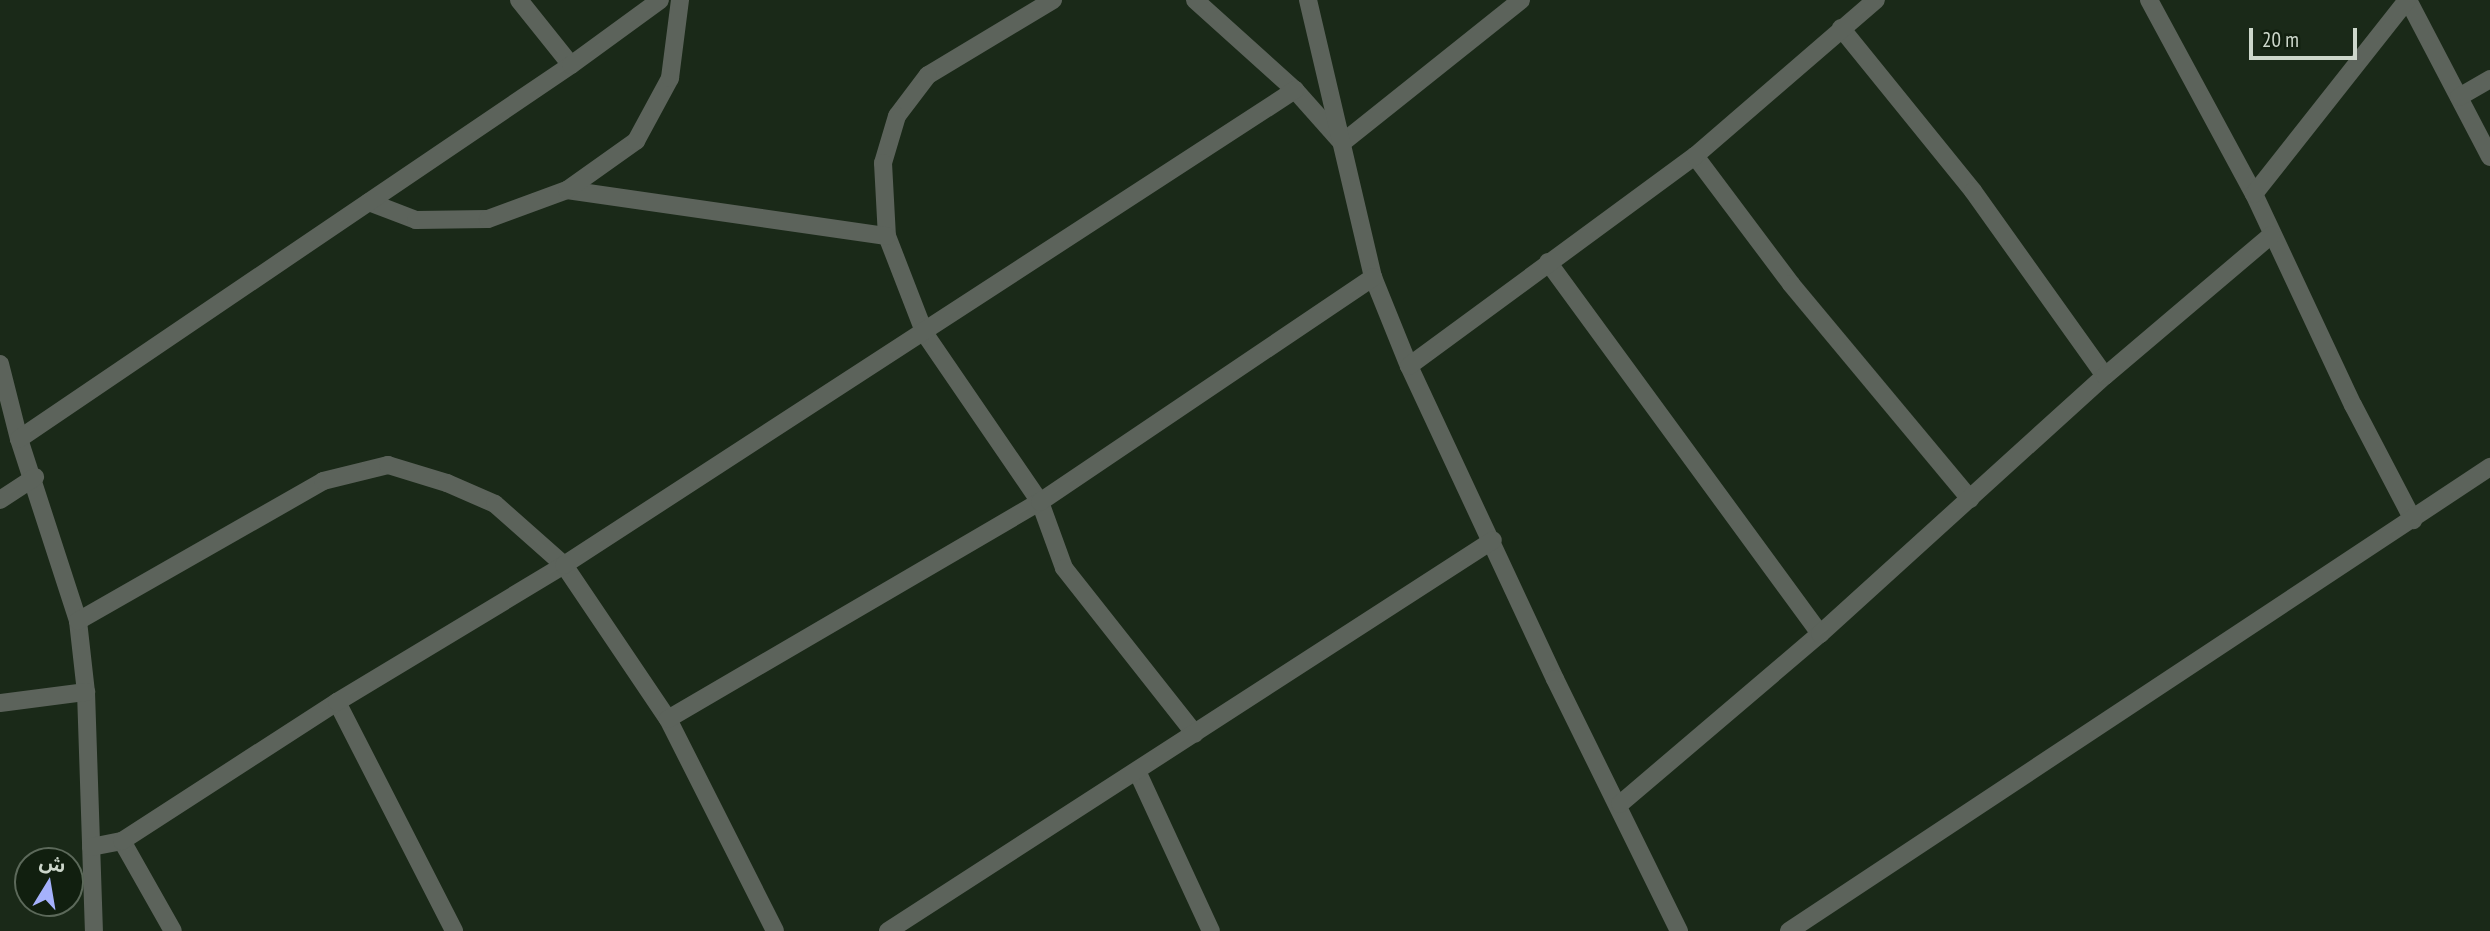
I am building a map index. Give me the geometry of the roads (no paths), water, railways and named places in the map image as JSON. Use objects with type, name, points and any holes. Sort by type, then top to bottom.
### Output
[{"type":"street","points":[[519,0],[571,65]]},
{"type":"street","points":[[19,439],[571,65],[660,0]]},
{"type":"street","points":[[369,202],[416,220],[488,219],[567,190],[636,141],[670,78],[680,0]]},
{"type":"street","points":[[1053,0],[928,75],[897,116],[883,163],[887,236],[925,334],[1040,502],[1064,568],[1195,734]]},
{"type":"street","points":[[1195,0],[1295,90],[1342,144]]},
{"type":"street","points":[[1308,0],[1373,277],[1409,366],[1493,540],[1555,679],[1620,804],[1679,931]]},
{"type":"street","points":[[1342,144],[1521,0]]},
{"type":"street","points":[[1409,366],[1695,156],[1876,0]]},
{"type":"street","points":[[2149,0],[2254,194],[2271,235],[2413,520]]},
{"type":"street","points":[[2254,194],[2407,0],[2490,157]]},
{"type":"street","points":[[1841,28],[1973,191],[2105,376]]},
{"type":"street","points":[[2459,97],[2490,79]]},
{"type":"street","points":[[91,848],[122,841],[337,702],[564,565],[925,334],[1295,90]]},
{"type":"street","points":[[1695,156],[1791,284],[1970,499]]},
{"type":"street","points":[[567,190],[887,236]]},
{"type":"street","points":[[1620,804],[1820,634],[2105,376],[2271,235]]},
{"type":"street","points":[[1548,262],[1820,634]]},
{"type":"street","points":[[668,719],[1040,502],[1373,277]]},
{"type":"street","points":[[0,364],[19,439],[35,477],[78,621],[86,691],[94,931]]},
{"type":"street","points":[[78,621],[323,481],[388,465],[495,505],[564,565],[668,719],[775,931]]},
{"type":"street","points":[[1788,931],[2490,467]]},
{"type":"street","points":[[0,500],[35,477]]},
{"type":"street","points":[[888,931],[1493,540]]},
{"type":"street","points":[[0,703],[86,691]]},
{"type":"street","points":[[337,702],[454,931]]},
{"type":"street","points":[[1137,771],[1211,931]]},
{"type":"street","points":[[122,841],[173,931]]}]
